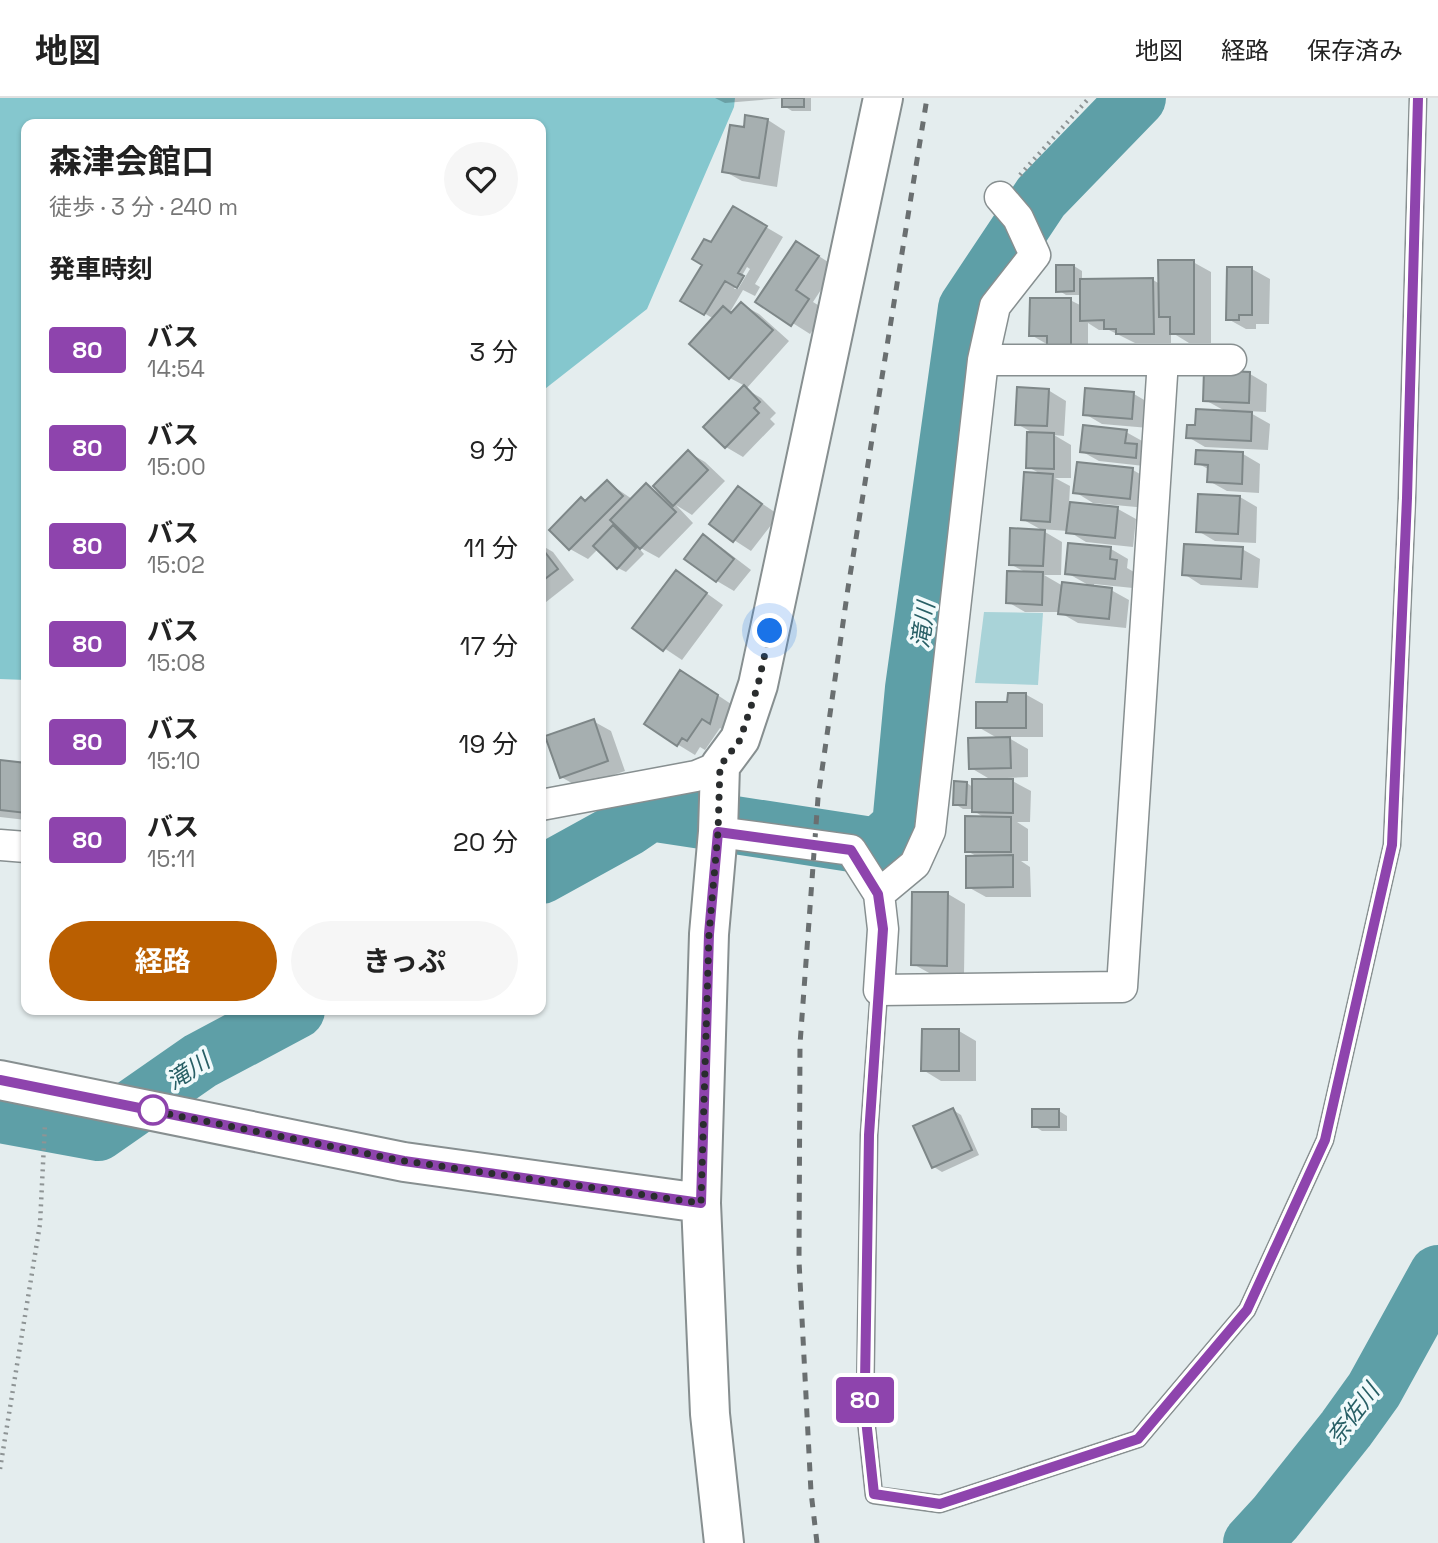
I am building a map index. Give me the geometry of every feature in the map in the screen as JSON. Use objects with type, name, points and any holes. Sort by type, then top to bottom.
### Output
[{"type":"street","points":[[546,804],[695,776],[720,766],[740,740],[758,685],[883,98]]},
{"type":"street","points":[[878,894],[915,864],[930,831],[984,359],[995,306],[1035,255],[1018,218],[1000,197]]},
{"type":"street","points":[[984,359],[1231,360]]},
{"type":"street","points":[[718,832],[851,850],[878,894],[883,929],[879,990],[1122,987],[1163,360]]},
{"type":"street","points":[[720,766],[718,832],[709,934],[701,1203],[710,1414],[724,1543]]},
{"type":"street","points":[[0,845],[21,847]]},
{"type":"street","points":[[0,1080],[404,1161],[701,1203]]},
{"type":"lane","points":[[879,990],[869,1135],[865,1410],[874,1494],[940,1504],[1138,1439],[1247,1310],[1325,1140],[1392,845],[1408,484],[1418,98]]},
{"type":"path","points":[[1000,197],[1089,98]]},
{"type":"path","points":[[0,1469],[40,1224],[47,1089]]},
{"type":"shaded area","points":[[0,98],[735,98],[734,107],[647,309],[546,388],[546,119],[21,119],[21,680],[0,679]]},
{"type":"shaded area","points":[[984,612],[1043,613],[1038,685],[975,683]]},
{"type":"building","points":[[782,98],[804,98],[804,107],[782,107]]},
{"type":"building","points":[[745,115],[768,119],[759,178],[722,172],[730,125],[744,127]]},
{"type":"building","points":[[733,206],[767,226],[738,273],[744,276],[737,288],[725,281],[704,315],[680,301],[702,265],[692,259],[704,239],[711,242]]},
{"type":"building","points":[[796,241],[819,256],[796,290],[809,299],[791,326],[755,302]]},
{"type":"building","points":[[1158,260],[1194,260],[1194,334],[1170,334],[1170,317],[1159,317]]},
{"type":"building","points":[[1056,265],[1074,265],[1074,291],[1056,292]]},
{"type":"building","points":[[1227,267],[1252,267],[1252,315],[1239,315],[1239,320],[1226,320]]},
{"type":"building","points":[[1153,278],[1154,334],[1116,334],[1116,329],[1104,329],[1104,320],[1080,321],[1080,279]]},
{"type":"building","points":[[1030,298],[1071,298],[1071,345],[1047,345],[1047,336],[1029,336]]},
{"type":"building","points":[[741,302],[773,330],[729,379],[689,344],[723,306],[731,313]]},
{"type":"building","points":[[1204,370],[1250,372],[1249,403],[1203,401]]},
{"type":"building","points":[[744,385],[760,402],[754,408],[759,413],[725,448],[703,427]]},
{"type":"building","points":[[1017,387],[1049,389],[1047,426],[1015,425]]},
{"type":"building","points":[[1085,388],[1134,392],[1132,419],[1083,415]]},
{"type":"building","points":[[1196,409],[1252,412],[1251,441],[1186,438],[1187,425],[1195,425]]},
{"type":"building","points":[[1083,425],[1127,430],[1125,443],[1137,444],[1136,458],[1080,452]]},
{"type":"building","points":[[1027,432],[1054,433],[1054,469],[1026,468]]},
{"type":"building","points":[[688,450],[708,470],[673,506],[653,486]]},
{"type":"building","points":[[1196,450],[1243,452],[1242,484],[1207,482],[1208,465],[1195,464]]},
{"type":"building","points":[[1077,462],[1133,468],[1130,499],[1073,493]]},
{"type":"building","points":[[1024,472],[1053,474],[1050,522],[1021,520]]},
{"type":"building","points":[[607,480],[623,496],[569,550],[549,530],[581,497],[585,501]]},
{"type":"building","points":[[646,483],[676,512],[640,549],[610,520]]},
{"type":"building","points":[[738,486],[762,504],[733,542],[709,524]]},
{"type":"building","points":[[1198,494],[1240,496],[1238,534],[1196,532]]},
{"type":"building","points":[[1070,502],[1118,507],[1115,538],[1066,533]]},
{"type":"building","points":[[613,525],[636,548],[617,569],[593,546]]},
{"type":"building","points":[[1010,528],[1045,530],[1043,566],[1009,565]]},
{"type":"building","points":[[703,534],[734,559],[716,582],[684,559]]},
{"type":"building","points":[[1068,543],[1111,547],[1110,559],[1117,560],[1115,579],[1065,574]]},
{"type":"building","points":[[1184,544],[1243,547],[1241,579],[1182,575]]},
{"type":"building","points":[[546,553],[558,569],[546,578]]},
{"type":"building","points":[[676,570],[707,593],[663,651],[632,628]]},
{"type":"building","points":[[1007,571],[1043,572],[1042,605],[1006,603]]},
{"type":"building","points":[[1062,582],[1112,588],[1109,619],[1058,614]]},
{"type":"building","points":[[680,670],[718,695],[710,724],[702,719],[687,741],[682,738],[677,746],[644,724]]},
{"type":"building","points":[[1008,693],[1026,693],[1026,728],[976,728],[976,702],[1007,702]]},
{"type":"building","points":[[594,719],[608,761],[560,778],[546,736]]},
{"type":"building","points":[[1010,737],[1011,768],[969,769],[968,738]]},
{"type":"building","points":[[0,760],[21,762],[21,812],[0,810]]},
{"type":"building","points":[[972,779],[1013,779],[1013,813],[972,812]]},
{"type":"building","points":[[954,781],[967,782],[966,805],[953,805]]},
{"type":"building","points":[[965,816],[1011,817],[1011,852],[965,852]]},
{"type":"building","points":[[1013,855],[1013,887],[966,888],[966,856]]},
{"type":"building","points":[[912,892],[948,892],[947,966],[911,965]]},
{"type":"building","points":[[922,1029],[959,1029],[959,1071],[921,1071]]},
{"type":"building","points":[[953,1108],[972,1150],[932,1168],[913,1126]]},
{"type":"building","points":[[1032,1109],[1059,1109],[1059,1127],[1032,1127]]},
{"type":"waterway","name":"滝川","points":[[546,872],[650,812],[878,847],[901,826],[914,688],[967,308],[1041,197],[1137,98]]},
{"type":"waterway","name":"滝川","points":[[0,1114],[98,1132],[200,1061],[287,1015]]},
{"type":"waterway","name":"奈佐川","points":[[1252,1543],[1346,1429],[1374,1390],[1438,1274]]},
{"type":"railway","points":[[817,1543],[811,1492],[799,1261],[800,1044],[818,798],[848,588],[927,98]]},
{"type":"bus line","name":"80","points":[[0,1080],[404,1161],[701,1203],[709,934],[718,832],[851,850],[878,894],[883,929],[869,1135],[865,1383],[865,1410],[874,1494],[940,1504],[1138,1439],[1247,1310],[1325,1140],[1392,845],[1407,498],[1418,98]]},
{"type":"route","points":[[153,1110],[149,1110],[404,1161],[701,1203],[709,934],[718,832],[720,766],[740,740],[758,685],[770,631]]}]
